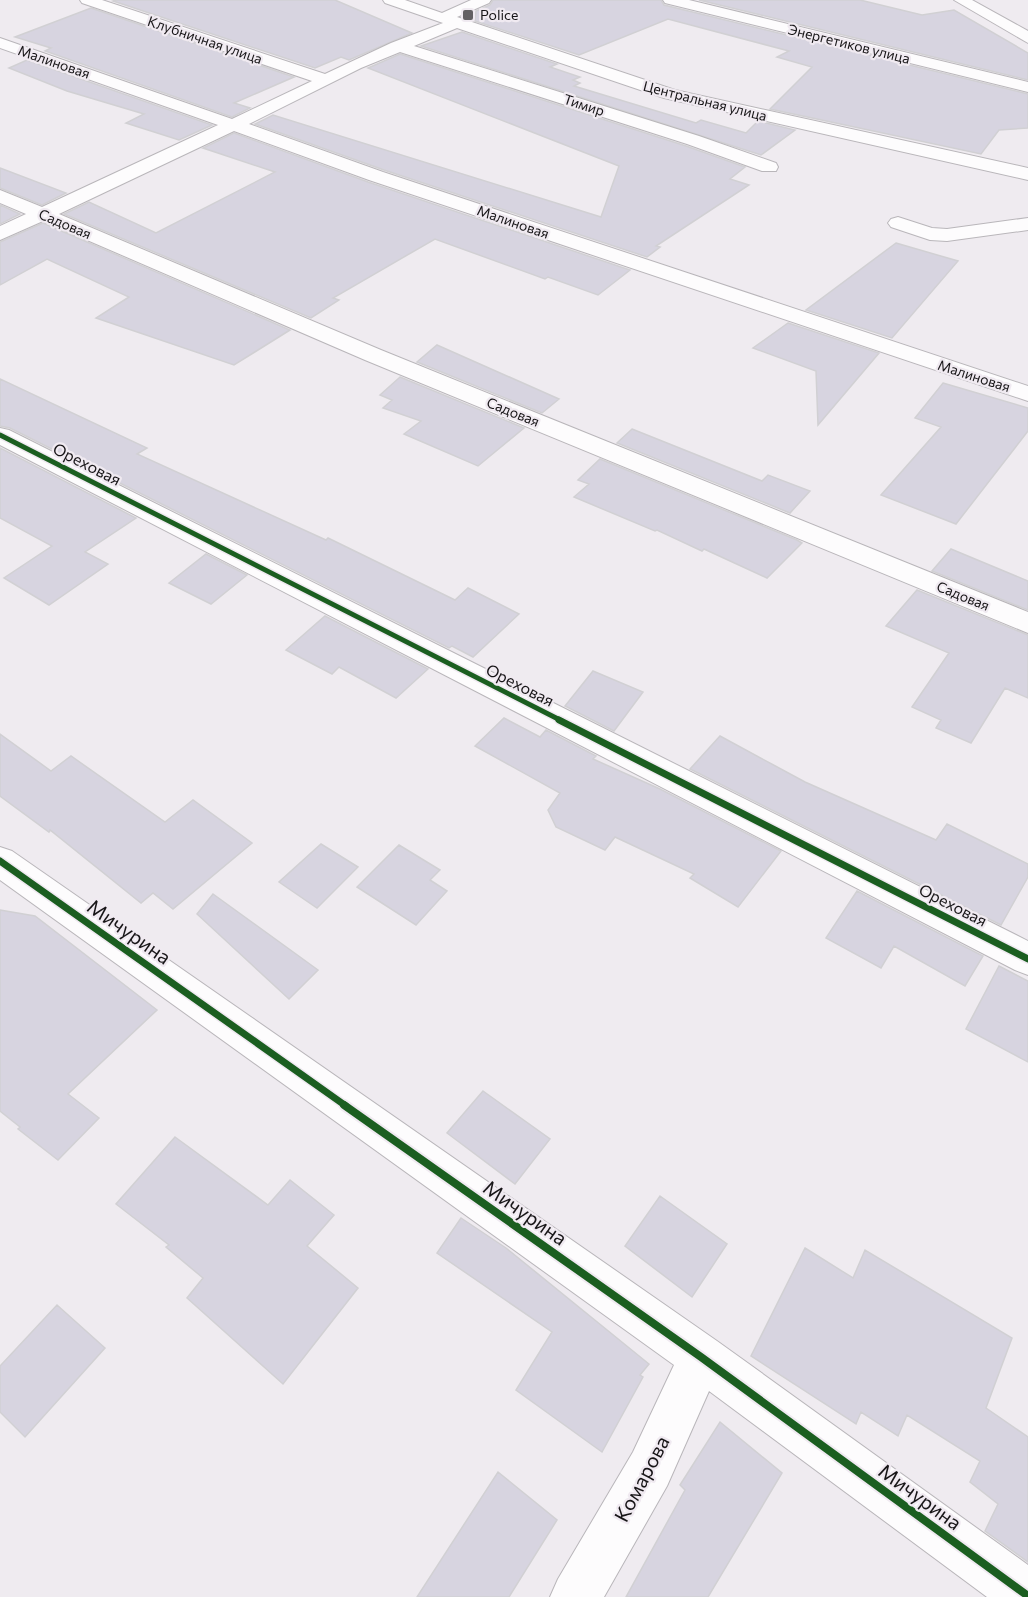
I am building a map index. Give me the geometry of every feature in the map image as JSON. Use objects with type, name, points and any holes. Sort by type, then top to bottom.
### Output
[{"type":"street","name":"Клубничная улица","points":[[87,0],[324,80]]},
{"type":"street","name":"Центральная улица","points":[[390,0],[670,94],[1028,174]]},
{"type":"street","points":[[0,234],[291,98],[452,19],[484,0]]},
{"type":"street","name":"Энергетиков улица","points":[[670,0],[1028,87]]},
{"type":"street","points":[[961,0],[1028,38]]},
{"type":"street","name":"Малиновая","points":[[0,44],[376,176],[1028,394]]},
{"type":"street","name":"Тимир","points":[[397,45],[693,140],[769,167]]},
{"type":"street","name":"Садовая","points":[[0,196],[373,355],[1028,623]]},
{"type":"street","points":[[897,223],[930,234],[947,235],[1028,224]]},
{"type":"street","name":"Ореховая","points":[[0,435],[1028,959]]},
{"type":"street","name":"Мичурина","points":[[6,875],[701,1357],[1028,1596]]},
{"type":"street","name":"Комарова","points":[[576,1597],[650,1469],[701,1357]]},
{"type":"building","points":[[335,0],[412,33],[349,60],[341,57],[315,68],[113,1]]},
{"type":"building","points":[[493,0],[661,0],[664,5],[1028,94],[1028,128],[999,130],[981,154],[770,109],[812,67],[777,57],[789,51],[668,19],[579,55],[475,21],[476,11],[490,5]]},
{"type":"building","points":[[699,0],[860,0],[922,15],[954,10],[1028,53],[1028,80]]},
{"type":"building","points":[[91,8],[294,77],[234,103],[250,108],[232,117],[45,51],[51,48],[15,37]]},
{"type":"building","points":[[462,32],[557,64],[550,67],[580,77],[573,80],[580,83],[574,86],[696,123],[701,120],[746,133],[758,121],[795,130],[761,155],[421,46]]},
{"type":"building","points":[[400,54],[745,167],[730,179],[749,185],[656,246],[660,247],[647,257],[384,170],[255,124],[273,115],[601,217],[619,166],[368,68]]},
{"type":"building","points":[[27,60],[212,125],[179,140],[126,123],[144,114],[67,91],[9,68]]},
{"type":"building","points":[[234,133],[368,182],[630,270],[598,295],[548,277],[545,279],[435,239],[333,298],[339,300],[311,318],[64,214],[89,202],[156,233],[275,172],[203,148]]},
{"type":"building","points":[[0,168],[66,193],[42,205],[0,188]]},
{"type":"building","points":[[0,205],[20,214],[0,224]]},
{"type":"building","points":[[43,223],[290,330],[234,365],[96,318],[129,297],[47,259],[0,285],[0,242]]},
{"type":"building","points":[[896,243],[958,261],[892,338],[806,310]]},
{"type":"building","points":[[788,323],[879,353],[818,425],[816,371],[753,348]]},
{"type":"building","points":[[437,345],[559,399],[542,413],[417,362]]},
{"type":"building","points":[[400,377],[524,428],[478,466],[404,434],[421,421],[383,408],[392,400],[380,395]]},
{"type":"building","points":[[0,379],[147,448],[137,454],[326,540],[328,538],[455,600],[468,588],[519,614],[473,657],[452,646],[449,648],[10,428],[0,426]]},
{"type":"building","points":[[943,383],[1028,408],[1028,431],[956,524],[881,495],[941,427],[915,418]]},
{"type":"building","points":[[632,429],[762,481],[768,475],[810,491],[790,513],[617,443]]},
{"type":"building","points":[[0,448],[136,518],[85,552],[108,564],[49,605],[4,578],[52,546],[0,518]]},
{"type":"building","points":[[600,459],[802,543],[767,578],[704,549],[702,551],[657,530],[574,497],[589,484],[578,480]]},
{"type":"building","points":[[951,549],[1028,581],[1028,610],[932,571]]},
{"type":"building","points":[[206,554],[247,575],[211,604],[169,583]]},
{"type":"building","points":[[917,590],[1028,635],[1028,698],[1005,688],[971,743],[936,728],[941,720],[912,707],[949,653],[886,626]]},
{"type":"building","points":[[325,616],[428,669],[396,698],[339,667],[332,674],[286,650]]},
{"type":"building","points":[[593,671],[643,692],[614,731],[565,706]]},
{"type":"building","points":[[504,718],[540,737],[546,730],[596,756],[593,759],[660,789],[781,851],[738,907],[690,878],[694,874],[615,837],[605,850],[556,827],[548,810],[560,793],[475,746]]},
{"type":"building","points":[[0,734],[51,771],[71,756],[165,822],[193,800],[252,843],[173,909],[153,893],[141,903],[50,830],[49,832],[0,796]]},
{"type":"building","points":[[720,736],[805,782],[936,840],[947,824],[1028,864],[1028,877],[1001,925],[690,769]]},
{"type":"building","points":[[321,844],[358,867],[317,908],[279,882]]},
{"type":"building","points":[[399,845],[440,870],[430,880],[447,891],[416,925],[357,887]]},
{"type":"building","points":[[857,891],[983,956],[965,986],[894,946],[881,968],[826,938]]},
{"type":"building","points":[[213,894],[318,970],[289,999],[197,914]]},
{"type":"building","points":[[0,910],[35,916],[157,1010],[68,1094],[99,1118],[58,1160],[18,1129],[20,1127],[0,1111]]},
{"type":"building","points":[[999,966],[1028,981],[1028,1062],[966,1029]]},
{"type":"building","points":[[483,1091],[550,1139],[515,1184],[447,1133]]},
{"type":"building","points":[[175,1137],[268,1205],[290,1180],[334,1215],[307,1246],[358,1288],[283,1384],[187,1298],[203,1278],[166,1247],[169,1245],[116,1204]]},
{"type":"building","points":[[660,1196],[727,1244],[692,1297],[625,1246]]},
{"type":"building","points":[[461,1218],[506,1248],[649,1364],[640,1375],[643,1377],[602,1452],[516,1390],[552,1332],[437,1253]]},
{"type":"building","points":[[805,1248],[853,1278],[865,1250],[1012,1338],[986,1408],[1028,1437],[1028,1562],[985,1531],[998,1504],[970,1482],[980,1461],[907,1415],[898,1436],[861,1412],[856,1424],[751,1356]]},
{"type":"building","points":[[57,1305],[105,1348],[25,1437],[0,1412],[0,1366]]},
{"type":"building","points":[[720,1422],[782,1473],[708,1597],[626,1597],[685,1490],[680,1485]]},
{"type":"building","points":[[498,1472],[557,1520],[509,1597],[417,1597]]},
{"type":"cycle path","points":[[0,435],[1028,959]]},
{"type":"cycle path","points":[[0,861],[701,1357],[1028,1596]]},
{"type":"place","name":"Police","points":[[468,15]]}]
